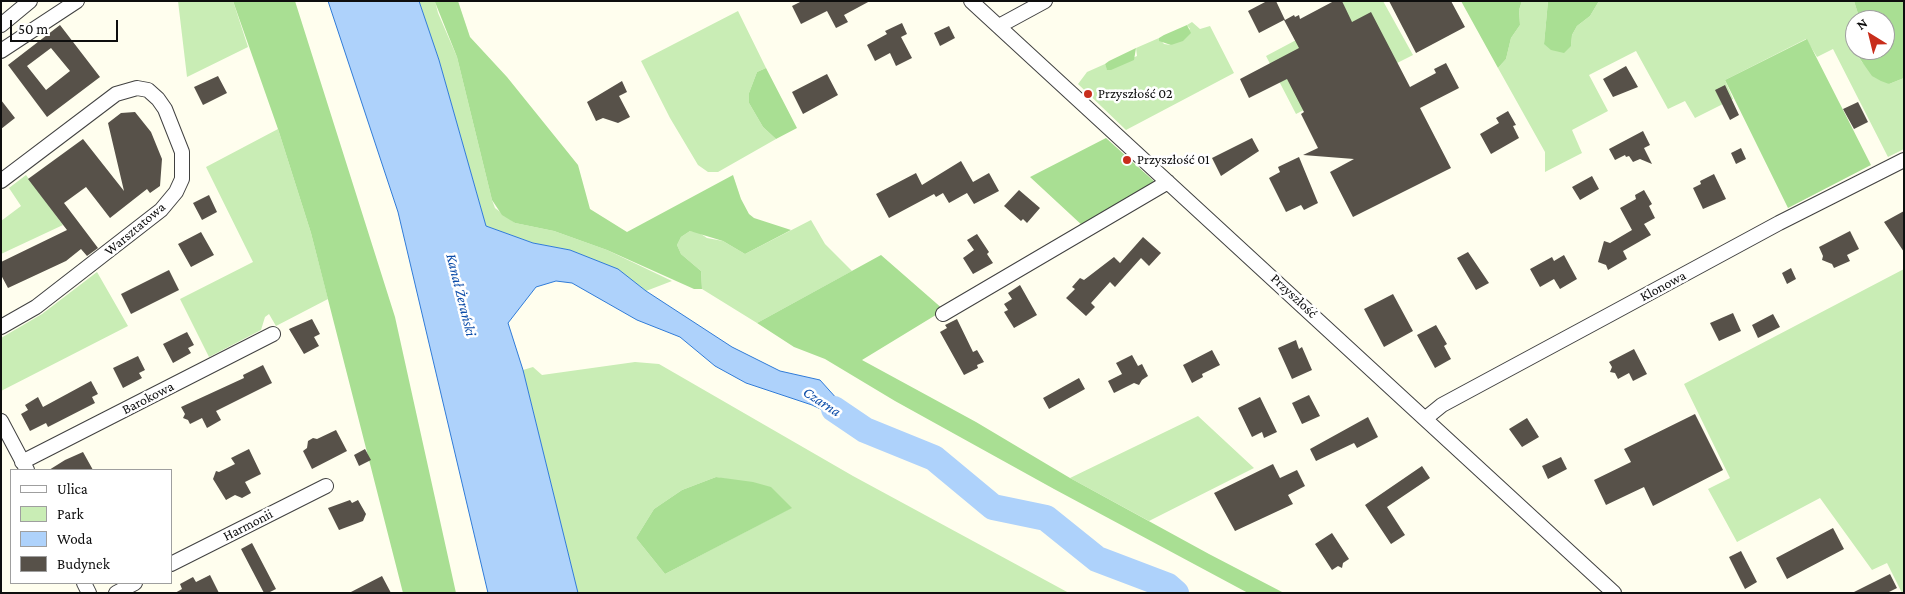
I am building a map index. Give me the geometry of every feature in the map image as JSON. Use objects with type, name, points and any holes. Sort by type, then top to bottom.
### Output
[{"type":"street","points":[[1,26],[30,1]]},
{"type":"street","points":[[1,51],[77,1]]},
{"type":"street","name":"Przyszłość","points":[[971,1],[1614,593]]},
{"type":"street","points":[[999,26],[1045,1]]},
{"type":"street","name":"Warsztatowa","points":[[1,181],[116,94],[137,88],[148,90],[158,99],[165,109],[182,152],[182,179],[176,192],[161,210],[36,307],[1,327]]},
{"type":"street","name":"Klonowa","points":[[1426,418],[1442,405],[1778,223],[1904,160]]},
{"type":"street","points":[[943,314],[1168,182]]},
{"type":"street","name":"Barokowa","points":[[25,466],[273,334]]},
{"type":"street","points":[[1,421],[25,466]]},
{"type":"street","name":"Harmonii","points":[[172,563],[326,486]]},
{"type":"street","points":[[116,593],[133,584]]},
{"type":"green space","points":[[178,1],[233,1],[248,47],[187,77]]},
{"type":"green space","points":[[233,1],[295,1],[395,317],[456,593],[403,593],[311,233],[278,129]]},
{"type":"green space","points":[[419,1],[435,1],[438,13],[457,57],[495,208],[515,223],[554,231],[607,250],[672,281],[646,291],[617,269],[570,250],[533,243],[486,226],[439,60]]},
{"type":"green space","points":[[458,1],[470,37],[507,77],[578,165],[590,209],[627,232],[733,175],[741,199],[749,214],[754,218],[791,230],[745,254],[723,241],[690,231],[681,237],[677,245],[681,254],[701,271],[702,289],[694,289],[607,250],[554,231],[515,223],[502,215],[492,200],[457,57],[435,2]]},
{"type":"green space","points":[[1342,1],[1383,1],[1413,55],[1296,114],[1266,56],[1347,13]]},
{"type":"green space","points":[[1461,1],[1522,1],[1519,10],[1520,25],[1511,38],[1506,59],[1498,68]]},
{"type":"green space","points":[[1522,1],[1548,1],[1544,44],[1571,46],[1572,35],[1577,26],[1590,16],[1599,1],[1854,1],[1857,10],[1845,10],[1845,60],[1861,60],[1889,84],[1904,78],[1904,149],[1888,157],[1833,49],[1817,57],[1806,39],[1725,80],[1733,99],[1695,118],[1685,101],[1668,109],[1636,51],[1589,75],[1608,111],[1572,130],[1582,153],[1545,172],[1545,152],[1498,68],[1506,59],[1511,38],[1520,25],[1519,10]]},
{"type":"green space","points":[[1548,1],[1599,1],[1590,16],[1577,26],[1572,35],[1571,46],[1564,53],[1551,50],[1544,44]]},
{"type":"green space","points":[[1854,1],[1904,1],[1904,78],[1889,84],[1881,81],[1872,76],[1861,60],[1895,60],[1895,10],[1857,10]]},
{"type":"green space","points":[[738,11],[766,68],[757,72],[749,93],[749,103],[763,127],[776,139],[718,172],[708,172],[698,165],[670,118],[641,61]]},
{"type":"green space","points":[[1192,22],[1200,29],[1210,26],[1234,73],[1126,130],[1078,84],[1087,72],[1105,64],[1107,69],[1137,56],[1136,48],[1159,38],[1164,44],[1171,45],[1190,29],[1187,25]]},
{"type":"green space","points":[[1187,25],[1191,33],[1183,41],[1171,45],[1159,41],[1159,38],[1164,35]]},
{"type":"green space","points":[[1807,39],[1871,165],[1788,208],[1725,80]]},
{"type":"green space","points":[[1136,48],[1134,60],[1107,70],[1105,64]]},
{"type":"green space","points":[[766,68],[797,128],[776,139],[763,127],[749,103],[749,93],[757,72]]},
{"type":"green space","points":[[278,129],[311,233],[328,299],[276,326],[269,314],[265,317],[261,330],[209,357],[180,299],[253,262],[206,167]]},
{"type":"green space","points":[[1106,138],[1156,183],[1084,227],[1030,177]]},
{"type":"green space","points":[[26,175],[63,225],[1,254],[1,221],[21,206],[9,188]]},
{"type":"green space","points":[[811,220],[825,244],[852,271],[757,323],[702,289],[701,271],[681,254],[677,245],[681,237],[690,231],[698,232],[707,238],[723,241],[745,254]]},
{"type":"green space","points":[[881,255],[944,310],[862,360],[976,422],[1070,478],[1284,593],[1248,593],[1054,489],[895,401],[825,359],[794,347],[757,323]]},
{"type":"green space","points":[[1904,269],[1904,593],[1902,593],[1887,563],[1872,570],[1820,498],[1737,542],[1708,489],[1730,478],[1684,384]]},
{"type":"green space","points":[[97,272],[128,326],[1,391],[1,338],[42,314]]},
{"type":"green space","points":[[635,362],[659,364],[853,476],[1069,593],[578,593],[523,370],[533,367],[542,375]],"holes":[[[716,477],[731,480],[791,508],[665,574],[636,538],[654,509],[682,490]]]},
{"type":"green space","points":[[1198,416],[1254,468],[1149,521],[1070,478]]},
{"type":"green space","points":[[716,477],[753,482],[771,487],[792,508],[665,574],[636,538],[654,509],[682,490]]},
{"type":"water","name":"Kanał Żerański","points":[[328,1],[419,1],[439,60],[486,226],[533,243],[570,250],[618,269],[646,291],[732,347],[780,371],[820,380],[865,430],[812,405],[746,383],[715,366],[680,337],[637,320],[572,283],[556,281],[536,287],[508,323],[523,370],[578,593],[488,593],[398,212]]},
{"type":"building","points":[[802,1],[870,1],[844,15],[848,22],[836,28],[827,11],[801,24],[792,6]]},
{"type":"building","points":[[1267,1],[1276,1],[1285,20],[1294,15],[1295,17],[1299,15],[1300,19],[1334,1],[1342,1],[1352,22],[1371,12],[1410,87],[1436,73],[1434,69],[1446,63],[1459,88],[1420,108],[1451,168],[1353,217],[1330,172],[1354,159],[1303,155],[1318,148],[1301,114],[1304,112],[1287,79],[1249,98],[1240,79],[1299,48],[1284,20],[1259,33],[1248,11]]},
{"type":"building","points":[[1389,1],[1451,1],[1465,27],[1416,53]]},
{"type":"building","points":[[902,23],[907,34],[901,37],[912,58],[896,66],[890,53],[875,61],[867,45],[887,34],[885,31]]},
{"type":"building","points":[[60,25],[100,77],[47,117],[8,65]],"holes":[[[51,48],[70,71],[46,90],[27,66]]]},
{"type":"building","points":[[949,26],[955,38],[940,46],[934,33]]},
{"type":"building","points":[[1626,66],[1638,87],[1613,97],[1603,79]]},
{"type":"building","points":[[827,74],[838,95],[803,114],[792,92]]},
{"type":"building","points":[[218,76],[227,93],[203,105],[194,87]]},
{"type":"building","points":[[622,81],[627,92],[619,96],[630,117],[618,123],[603,118],[596,121],[587,102]]},
{"type":"building","points":[[1725,85],[1739,115],[1730,120],[1715,90]]},
{"type":"building","points":[[1,100],[15,118],[1,129]]},
{"type":"building","points":[[1858,102],[1868,122],[1854,129],[1843,109]]},
{"type":"building","points":[[1508,111],[1516,125],[1513,126],[1519,138],[1491,154],[1480,134],[1499,123],[1496,118]]},
{"type":"building","points":[[135,112],[151,132],[162,159],[160,186],[150,193],[147,189],[110,218],[86,187],[64,203],[98,248],[87,256],[81,249],[66,261],[8,288],[1,275],[1,262],[67,230],[28,179],[83,139],[124,191],[108,123],[121,113]]},
{"type":"building","points":[[1643,131],[1650,145],[1644,148],[1652,164],[1640,159],[1633,162],[1629,156],[1626,157],[1625,155],[1615,160],[1609,149]]},
{"type":"building","points":[[1252,138],[1259,151],[1221,176],[1212,158]]},
{"type":"building","points":[[1741,148],[1746,159],[1736,164],[1731,153]]},
{"type":"building","points":[[1299,157],[1318,203],[1304,210],[1301,205],[1286,212],[1269,178],[1280,172],[1278,167]]},
{"type":"building","points":[[961,161],[973,182],[989,173],[999,191],[974,204],[967,193],[949,203],[943,193],[936,197],[934,194],[889,218],[876,194],[916,173],[922,185]]},
{"type":"building","points":[[1714,174],[1726,199],[1703,209],[1693,188],[1701,184],[1700,181]]},
{"type":"building","points":[[1592,176],[1599,189],[1580,200],[1572,187]]},
{"type":"building","points":[[1019,190],[1040,208],[1027,223],[1023,219],[1021,221],[1004,206]]},
{"type":"building","points":[[1644,190],[1652,204],[1649,206],[1655,218],[1644,224],[1651,235],[1623,251],[1627,259],[1608,270],[1606,265],[1598,262],[1604,241],[1610,243],[1632,230],[1620,208],[1636,199],[1635,195]]},
{"type":"building","points":[[209,195],[217,212],[202,220],[193,203]]},
{"type":"building","points":[[1904,211],[1904,252],[1884,222]]},
{"type":"building","points":[[1850,231],[1859,249],[1847,255],[1850,261],[1834,268],[1832,264],[1822,260],[1823,256],[1819,247]]},
{"type":"building","points":[[201,232],[214,255],[191,267],[178,244]]},
{"type":"building","points":[[977,234],[989,252],[987,254],[993,263],[973,274],[963,258],[974,250],[967,240]]},
{"type":"building","points":[[1143,237],[1161,253],[1149,266],[1141,258],[1115,287],[1110,282],[1091,303],[1095,307],[1086,316],[1066,298],[1075,289],[1072,287],[1080,278],[1084,280],[1114,257],[1120,263]]},
{"type":"building","points":[[1468,252],[1489,283],[1476,290],[1457,258]]},
{"type":"building","points":[[1564,255],[1577,279],[1560,289],[1554,279],[1540,287],[1530,269],[1552,257],[1554,261]]},
{"type":"building","points":[[1791,268],[1796,279],[1787,284],[1782,273]]},
{"type":"building","points":[[169,270],[179,290],[131,314],[121,294]]},
{"type":"building","points":[[1020,285],[1037,315],[1014,328],[1004,312],[1008,310],[1004,304],[1012,299],[1008,293]]},
{"type":"building","points":[[1393,294],[1413,331],[1384,347],[1364,309]]},
{"type":"building","points":[[1733,313],[1741,331],[1719,341],[1710,323]]},
{"type":"building","points":[[1773,314],[1780,327],[1758,338],[1752,325]]},
{"type":"building","points":[[312,319],[320,334],[314,337],[319,346],[304,354],[289,329]]},
{"type":"building","points":[[957,319],[973,352],[977,350],[984,362],[977,365],[978,368],[964,375],[940,332],[947,328],[945,325]]},
{"type":"building","points":[[1436,325],[1447,344],[1444,346],[1451,359],[1435,368],[1417,335]]},
{"type":"building","points":[[187,332],[194,345],[188,348],[191,353],[173,363],[163,344]]},
{"type":"building","points":[[1296,340],[1299,349],[1302,347],[1312,370],[1292,379],[1278,348]]},
{"type":"building","points":[[1634,349],[1647,374],[1633,381],[1629,373],[1618,379],[1615,373],[1610,372],[1612,367],[1609,362]]},
{"type":"building","points":[[1212,350],[1220,365],[1202,374],[1203,377],[1192,383],[1183,365]]},
{"type":"building","points":[[1132,355],[1138,366],[1142,364],[1148,376],[1139,385],[1134,383],[1114,393],[1108,381],[1122,374],[1116,363]]},
{"type":"building","points":[[138,356],[145,370],[139,373],[142,378],[123,388],[113,368]]},
{"type":"building","points":[[263,365],[272,383],[216,411],[221,420],[207,428],[202,418],[190,424],[188,420],[183,418],[185,414],[181,407],[244,378],[243,375]]},
{"type":"building","points":[[1079,378],[1085,389],[1049,409],[1043,398]]},
{"type":"building","points":[[91,381],[98,394],[92,397],[95,403],[48,427],[46,423],[30,431],[21,414],[28,410],[25,405],[38,397],[43,407]]},
{"type":"building","points":[[1309,395],[1320,416],[1302,424],[1292,403]]},
{"type":"building","points":[[1260,397],[1277,432],[1264,438],[1262,432],[1252,437],[1238,408]]},
{"type":"building","points":[[1695,414],[1723,470],[1653,506],[1644,487],[1606,505],[1594,480],[1631,462],[1624,449]]},
{"type":"building","points":[[1368,417],[1378,437],[1357,448],[1354,443],[1316,461],[1310,449]]},
{"type":"building","points":[[1527,418],[1539,437],[1522,447],[1509,429]]},
{"type":"building","points":[[336,430],[347,451],[312,469],[303,451],[307,448],[308,441]]},
{"type":"building","points":[[249,449],[261,474],[245,482],[251,493],[242,498],[235,495],[226,500],[213,479],[216,471],[219,472],[235,464],[231,458]]},
{"type":"building","points":[[365,449],[371,460],[359,466],[354,455]]},
{"type":"building","points":[[83,452],[92,469],[51,469]]},
{"type":"building","points":[[1561,457],[1567,469],[1548,479],[1542,466]]},
{"type":"building","points":[[1273,464],[1280,478],[1297,470],[1305,486],[1288,495],[1293,504],[1235,531],[1214,493]]},
{"type":"building","points":[[1422,466],[1430,478],[1387,507],[1405,535],[1391,544],[1365,505]]},
{"type":"building","points":[[350,500],[352,503],[358,500],[366,514],[363,521],[339,530],[328,508]]},
{"type":"building","points":[[1833,528],[1844,549],[1787,579],[1776,558]]},
{"type":"building","points":[[1332,533],[1349,559],[1343,563],[1342,568],[1338,566],[1332,570],[1315,544]]},
{"type":"building","points":[[252,543],[276,589],[268,593],[264,593],[241,549]]},
{"type":"building","points":[[1741,551],[1757,582],[1745,589],[1729,557]]},
{"type":"building","points":[[1890,574],[1897,588],[1887,593],[1852,593]]},
{"type":"building","points":[[210,575],[219,593],[175,593],[182,589],[180,584],[193,577],[196,582]]},
{"type":"building","points":[[382,576],[391,593],[349,593]]},
{"type":"waterway","name":"Czarna","points":[[834,409],[865,430],[934,458],[993,507],[1046,518],[1097,559],[1168,586],[1176,593]]},
{"type":"place","name":"Przyszłość 02","points":[[1088,94]]},
{"type":"place","name":"Przyszłość 01","points":[[1127,160]]}]
